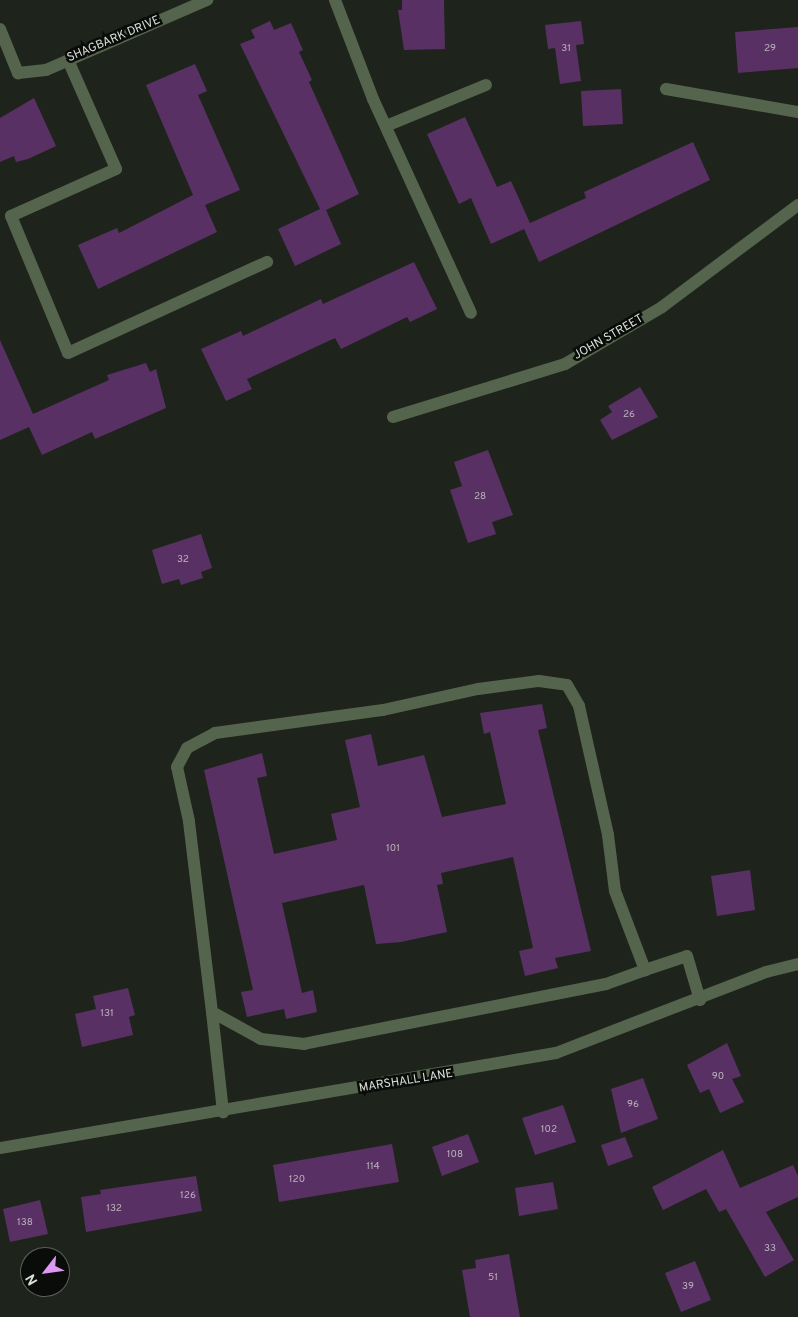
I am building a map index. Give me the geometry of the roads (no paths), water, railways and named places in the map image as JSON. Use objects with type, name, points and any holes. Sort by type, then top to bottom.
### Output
[{"type":"street","name":"SHAGBARK DRIVE","points":[[0,29],[18,73],[46,70],[207,0]]},
{"type":"street","points":[[335,0],[386,126],[471,313]]},
{"type":"street","points":[[68,60],[116,169],[11,216],[68,353],[266,262]]},
{"type":"street","points":[[386,126],[486,85]]},
{"type":"street","points":[[666,88],[798,112]]},
{"type":"street","name":"JOHN STREET","points":[[393,417],[565,364],[662,307],[798,205]]},
{"type":"street","points":[[223,1112],[189,821],[177,767],[187,748],[215,733],[383,710],[539,681],[567,685],[579,706],[608,835],[615,891],[645,970]]},
{"type":"street","points":[[212,1012],[261,1039],[304,1044],[606,984],[687,956],[700,1000]]},
{"type":"street","name":"MARSHALL LANE","points":[[0,1148],[223,1112],[556,1053],[700,1000],[766,972],[798,964]]}]
